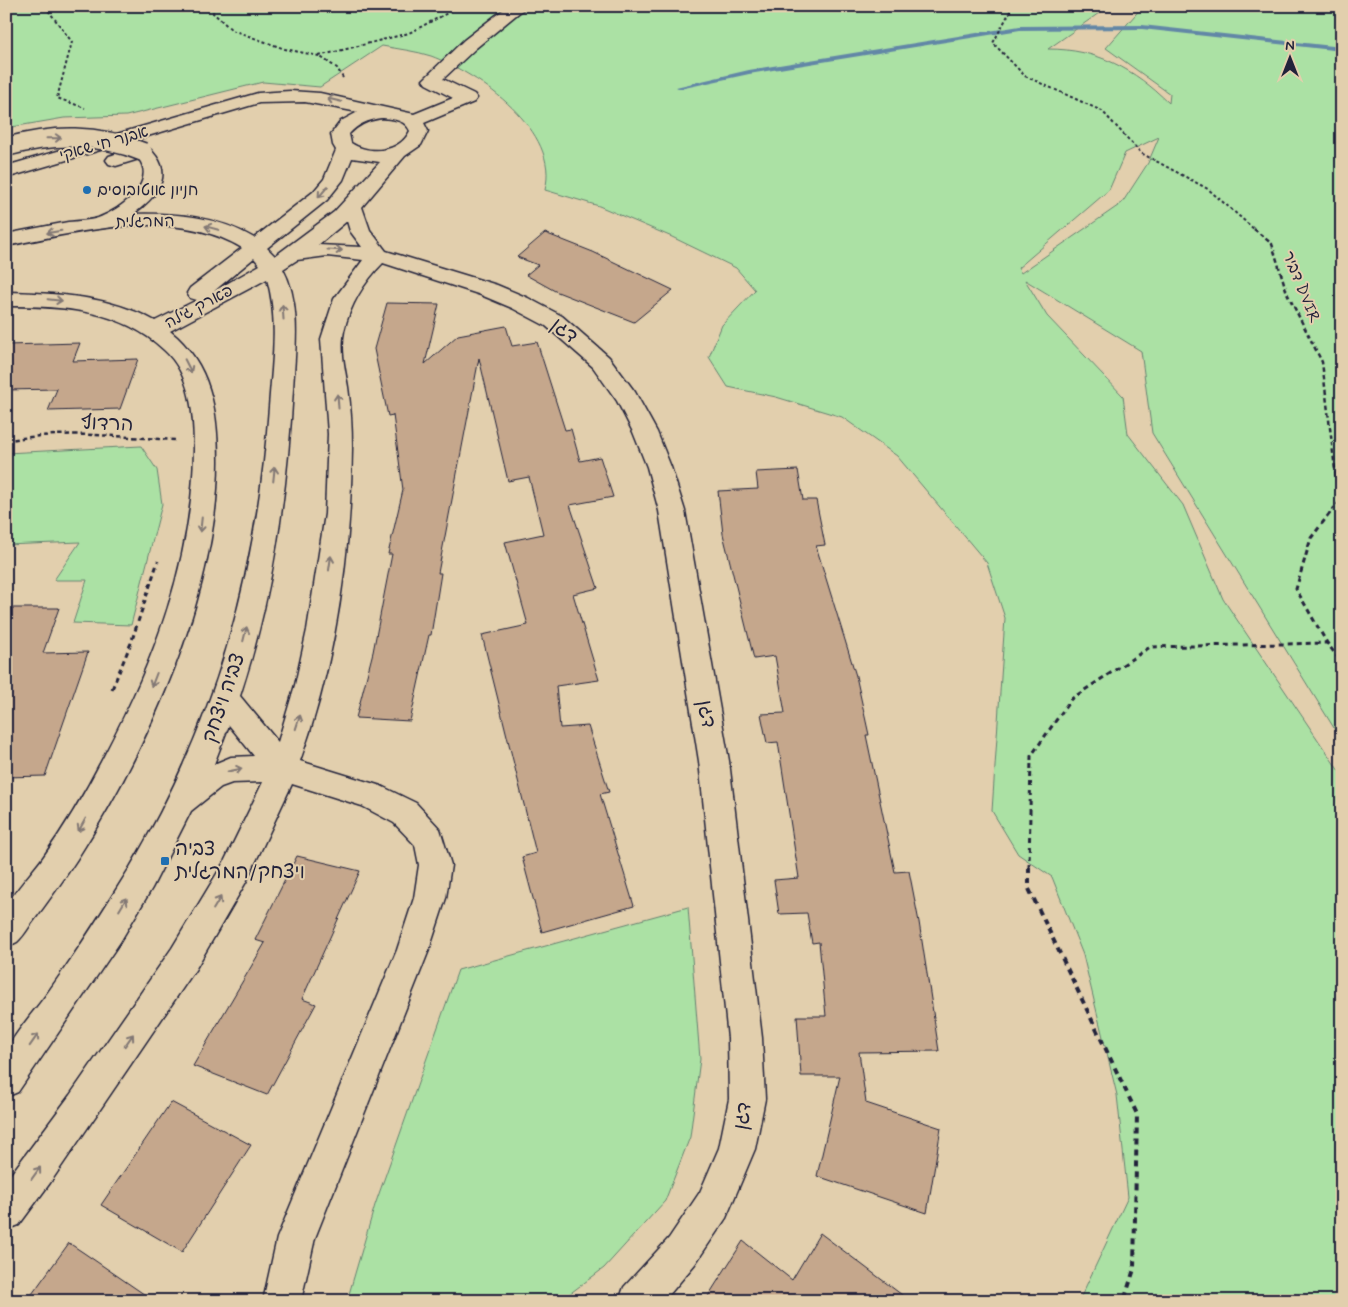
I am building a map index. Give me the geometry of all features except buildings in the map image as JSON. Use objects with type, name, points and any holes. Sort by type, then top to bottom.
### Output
[{"type":"street","points":[[413,121],[468,98],[432,80],[470,44],[519,6]]},
{"type":"street","name":"אבנר חי שאקי","points":[[6,172],[202,116],[242,102],[277,95],[316,96],[381,113],[402,115],[413,121]]},
{"type":"street","name":"אבנר חי שאקי","points":[[202,116],[263,107],[295,109],[324,117],[343,142]]},
{"type":"street","points":[[381,113],[354,120],[347,124],[343,142],[371,156],[399,151]]},
{"type":"street","name":"פארק גילה","points":[[155,330],[282,260],[316,237],[352,206],[399,151],[413,143],[418,137],[417,126],[413,121]]},
{"type":"street","points":[[6,147],[40,138],[55,137],[124,145],[143,152],[154,167],[155,176],[151,186],[128,208],[101,224]]},
{"type":"street","name":"פארק גילה","points":[[155,330],[320,196],[333,180],[343,142]]},
{"type":"street","points":[[98,165],[143,152]]},
{"type":"street","points":[[6,1212],[172,979],[250,845],[265,816],[283,768],[309,687],[321,626],[334,535],[340,458],[338,396],[332,358],[332,333],[346,296],[364,269],[379,255],[360,231],[352,206]]},
{"type":"street","name":"המרגלית","points":[[6,240],[101,224],[140,220],[192,223],[226,231],[282,260]]},
{"type":"street","name":"דגן","points":[[282,260],[327,250],[379,255],[480,287],[554,321],[601,362],[627,398],[645,432],[659,467],[672,511],[714,760],[745,1038],[747,1099],[737,1149],[713,1205],[682,1251],[638,1301]]},
{"type":"street","name":"צביה ויצחק","points":[[6,1080],[102,939],[180,804],[208,745],[239,657],[269,526],[279,431],[284,335],[279,279],[282,260]]},
{"type":"street","points":[[6,299],[69,301],[103,308],[132,318],[155,330],[175,346],[186,361],[197,384],[204,408],[206,474],[198,547],[181,612],[147,699],[111,774],[78,833],[25,909],[6,931]]},
{"type":"street","points":[[225,697],[250,733],[283,768]]},
{"type":"street","points":[[180,804],[211,778],[231,770],[283,768],[370,795],[405,813],[429,839],[435,865],[430,898],[413,950],[296,1238],[282,1301]]},
{"type":"path","points":[[45,6],[72,42],[57,98],[94,111]]},
{"type":"path","points":[[214,6],[213,13],[232,30],[285,49],[319,56],[337,68],[350,87],[363,97],[349,104]]},
{"type":"path","points":[[319,56],[409,33],[461,6]]},
{"type":"path","name":"דביר DVIR","points":[[1013,6],[993,43],[1026,76],[1102,111],[1141,153],[1208,189],[1272,244],[1288,293],[1322,362],[1339,502],[1311,538],[1296,590],[1327,643]]},
{"type":"path","points":[[176,432],[176,449]]},
{"type":"path","name":"הרדוף","points":[[6,441],[19,438],[66,436],[177,440]]},
{"type":"path","points":[[110,695],[131,643],[158,559]]},
{"type":"path","points":[[1124,1301],[1134,1269],[1137,1114],[1029,889],[1031,756],[1071,699],[1150,647],[1327,643],[1342,663]]},
{"type":"green space","points":[[6,6],[1109,6],[1048,49],[1083,53],[1114,63],[1142,80],[1169,103],[1170,94],[1106,48],[1143,6],[1342,6],[1342,741],[1152,433],[1141,351],[1025,280],[1047,316],[1123,396],[1128,434],[1183,505],[1223,599],[1339,771],[1342,772],[1342,1301],[1079,1301],[1128,1197],[1117,1095],[1083,955],[1052,877],[1018,854],[992,811],[1005,618],[987,563],[897,456],[842,417],[776,397],[728,387],[709,357],[722,325],[755,290],[736,268],[672,237],[599,206],[545,190],[547,168],[541,147],[529,126],[512,108],[471,76],[431,56],[413,51],[382,46],[320,87],[263,82],[126,116],[64,118],[6,128]],"holes":[[[1159,137],[1148,163],[1122,203],[1021,273],[1018,268],[1109,190],[1125,153]]]},
{"type":"green space","points":[[141,446],[157,470],[162,504],[131,625],[73,623],[87,580],[54,580],[80,542],[6,545],[6,453]]},
{"type":"green space","points":[[688,907],[700,1059],[690,1137],[665,1201],[604,1268],[560,1301],[347,1301],[375,1205],[458,970]]},
{"type":"waterway","points":[[680,87],[749,72],[1020,28],[1142,27],[1342,49]]},
{"type":"place","name":"חניון אוטובוסים","points":[[87,190]]},
{"type":"place","name":"צביה ויצחק/המרגלית","points":[[165,861]]}]
